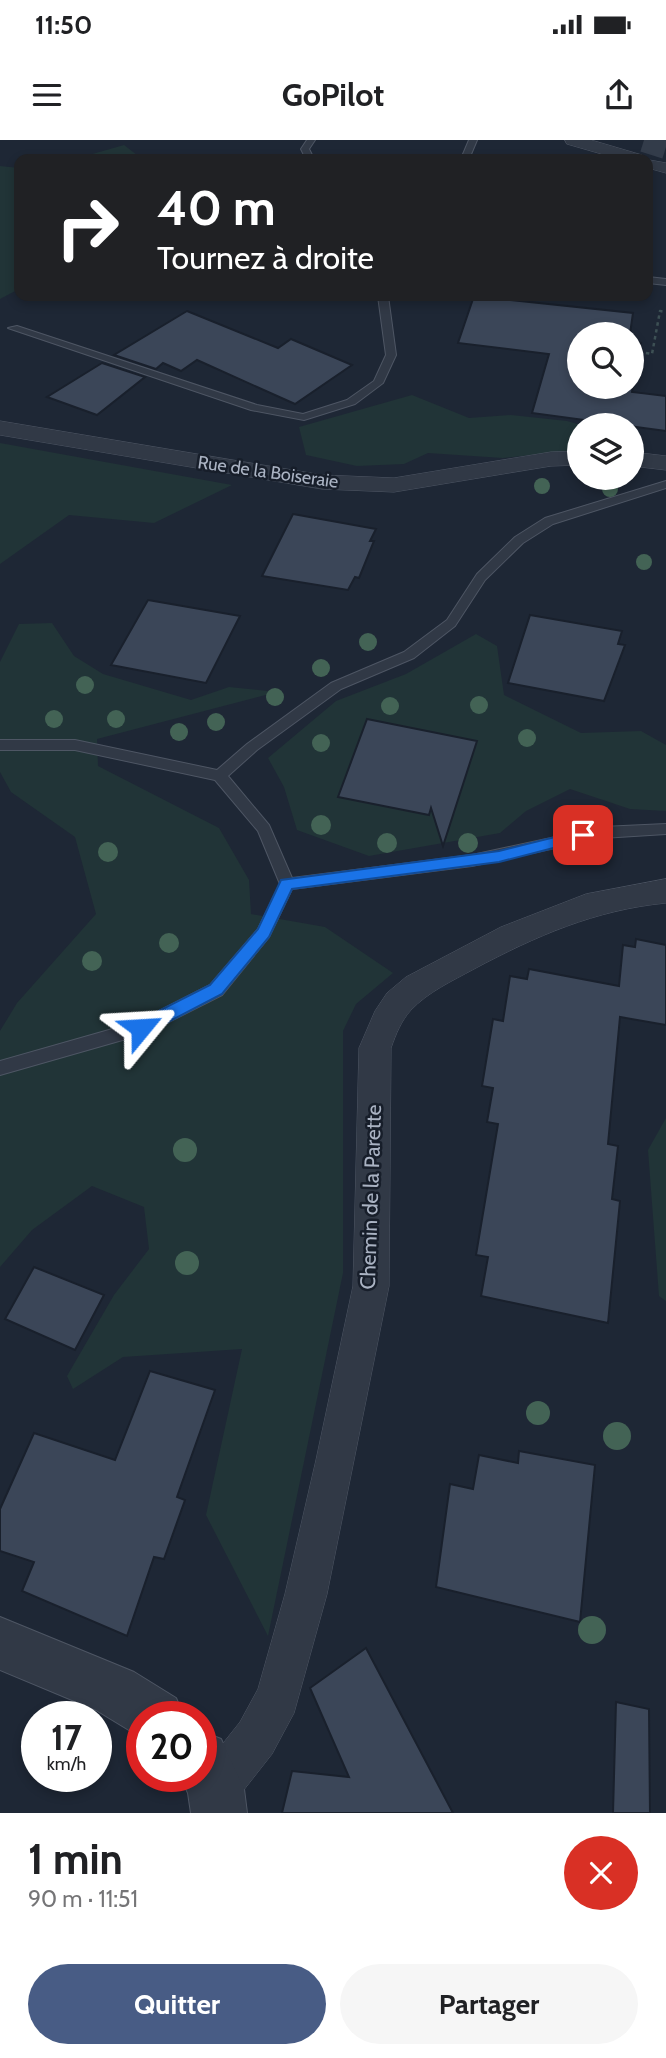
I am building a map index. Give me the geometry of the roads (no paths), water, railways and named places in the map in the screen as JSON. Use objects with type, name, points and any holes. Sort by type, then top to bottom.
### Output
[{"type":"street","points":[[573,140],[619,154]]},
{"type":"street","name":"Rue de la Boiseraie","points":[[0,428],[321,482],[394,485],[567,458]]},
{"type":"street","points":[[644,460],[666,463]]},
{"type":"street","name":"Chemin de la Parette","points":[[217,1781],[256,1738],[278,1697],[306,1594],[336,1460],[370,1286],[375,1048],[384,1021],[404,997],[430,978],[504,938],[550,917],[597,901],[632,893],[666,891]]},
{"type":"street","points":[[0,1643],[115,1691],[131,1701]]},
{"type":"lane","points":[[13,328],[255,408],[303,417],[351,402],[378,383],[391,355],[384,301]]},
{"type":"lane","points":[[220,776],[252,747],[336,686],[409,655],[451,623],[481,577],[529,533],[548,521],[666,484]]},
{"type":"lane","points":[[0,745],[75,745],[220,776],[264,829],[287,884],[264,933],[216,990],[141,1028],[0,1069]]},
{"type":"lane","points":[[287,884],[499,856],[583,835],[645,827],[666,828]]},
{"type":"tunnel","points":[[644,140],[666,147]]}]
